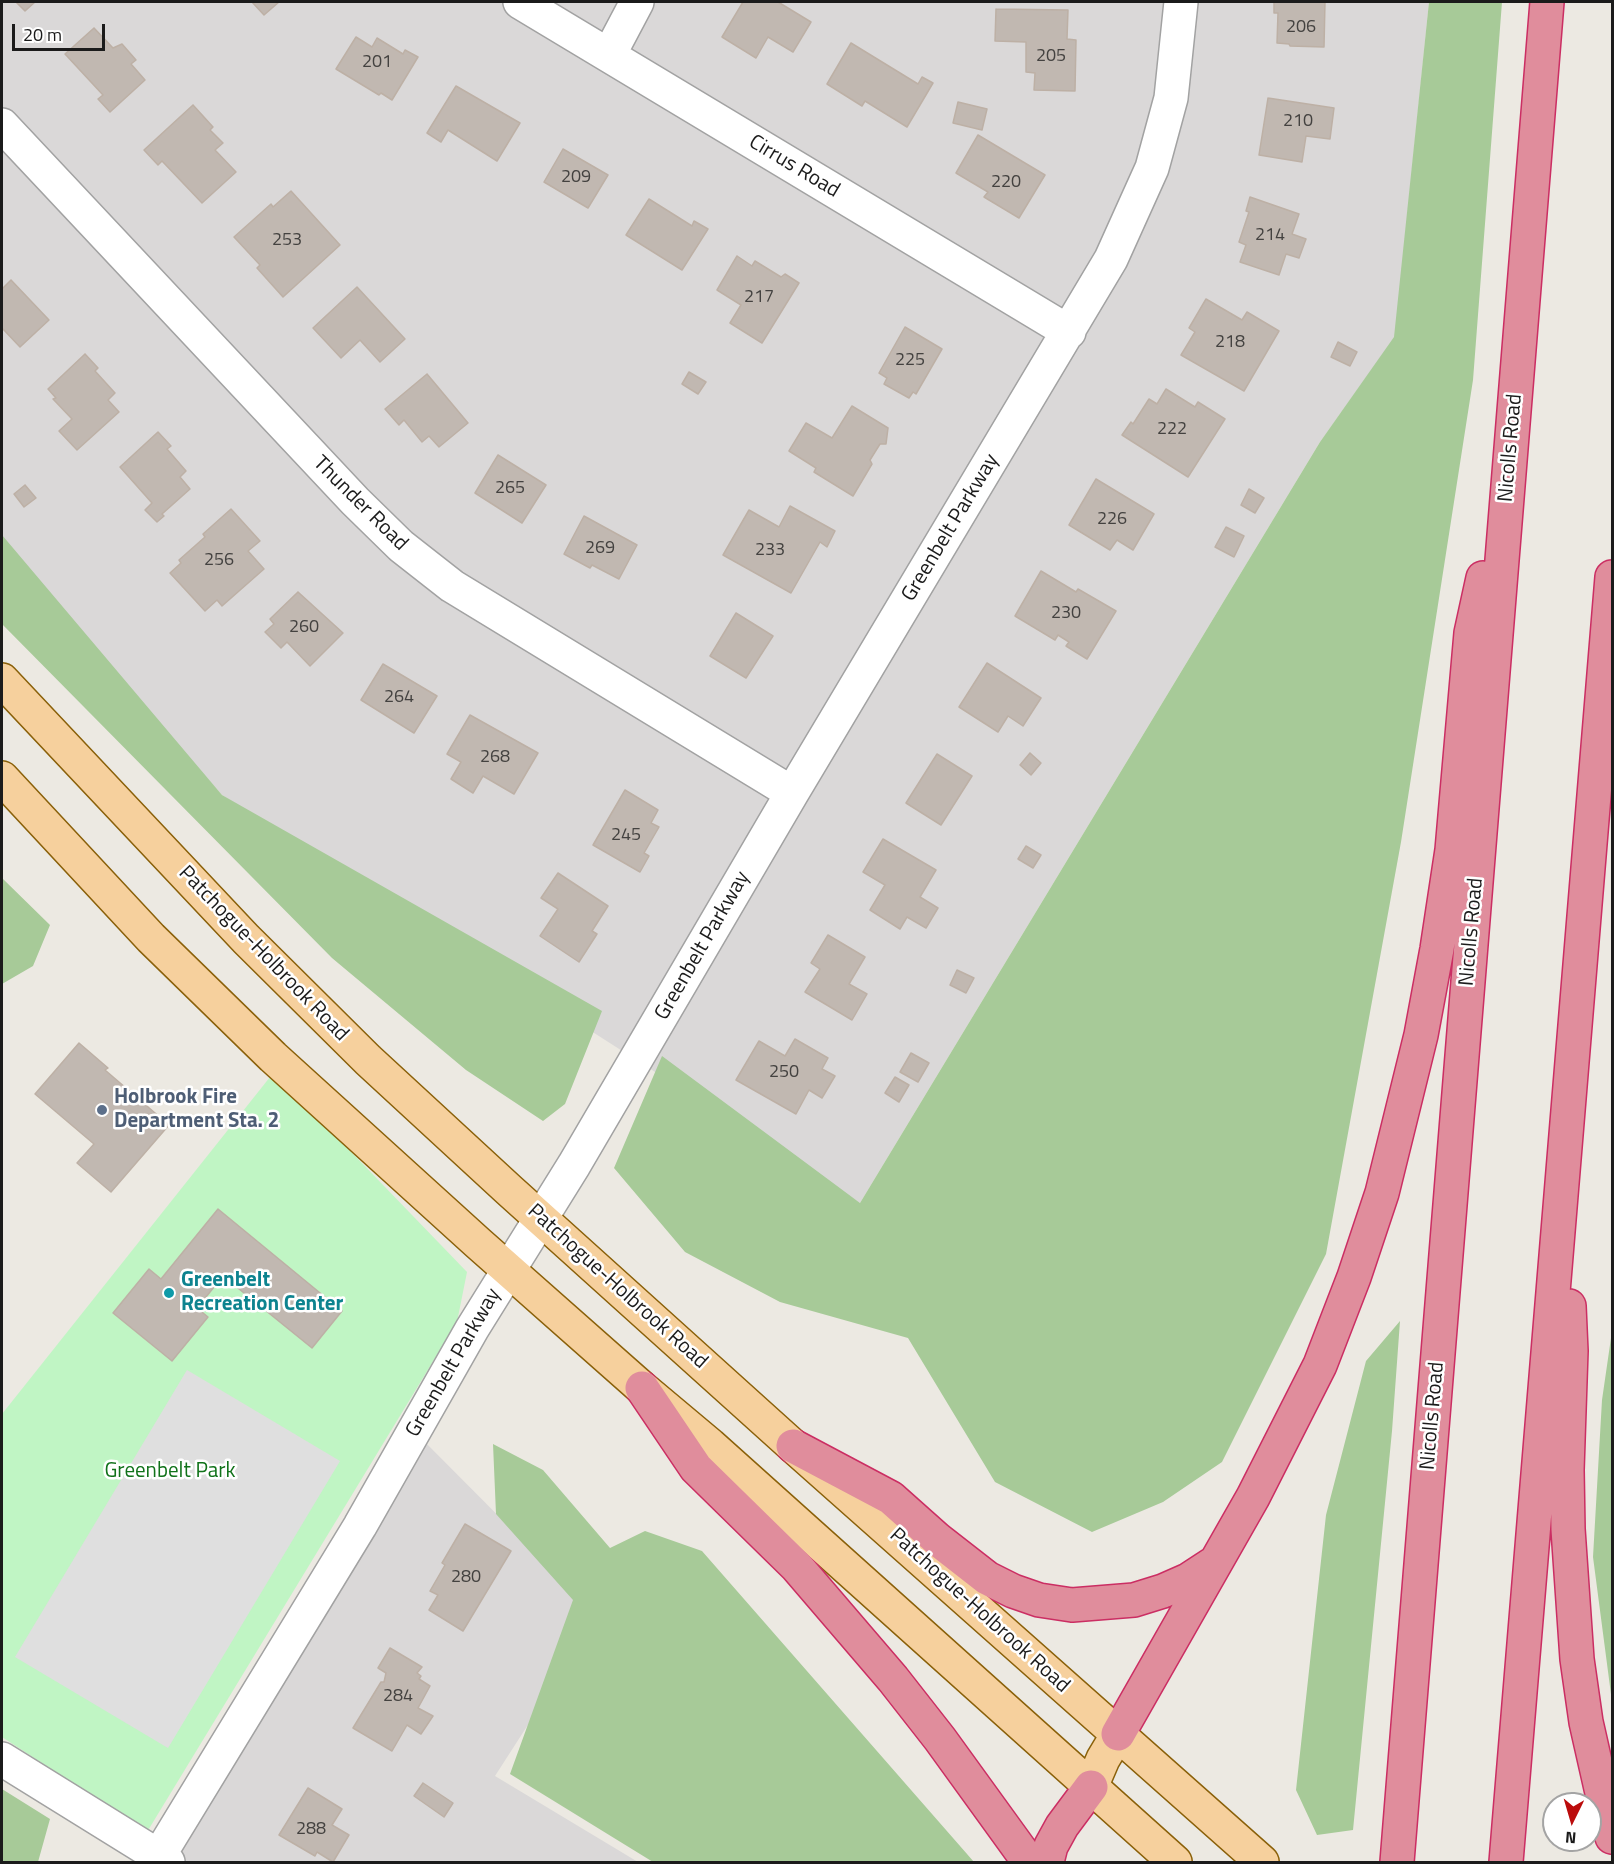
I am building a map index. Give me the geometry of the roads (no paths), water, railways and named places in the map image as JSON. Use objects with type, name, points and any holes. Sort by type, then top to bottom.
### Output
[{"type":"highway","name":"Nicolls Road","points":[[1397,1863],[1547,2]]},
{"type":"highway","points":[[1118,1734],[1253,1497],[1320,1365],[1354,1277],[1385,1182],[1422,1035],[1437,949],[1452,850],[1471,633],[1509,459]]},
{"type":"highway","points":[[1506,1863],[1612,577]]},
{"type":"highway","points":[[1562,1189],[1571,1351],[1567,1470],[1568,1529],[1576,1649],[1586,1722],[1612,1837]]},
{"type":"highway","points":[[642,1388],[696,1468],[797,1567],[879,1661],[940,1739],[1029,1863]]},
{"type":"highway","points":[[793,1446],[891,1498],[937,1539],[987,1578],[1013,1591],[1039,1600],[1072,1605],[1134,1600],[1188,1580],[1215,1562]]},
{"type":"highway","points":[[1047,1863],[1051,1846],[1062,1826],[1090,1787]]},
{"type":"main road","name":"Patchogue-Holbrook Road","points":[[2,680],[238,930],[360,1052],[509,1191],[1262,1863]]},
{"type":"main road","points":[[2,778],[210,998],[509,1270],[710,1445],[1175,1863]]},
{"type":"main road","points":[[1090,1787],[1118,1734]]},
{"type":"street","name":"Cirrus Road","points":[[520,2],[1069,332]]},
{"type":"street","points":[[609,55],[637,2]]},
{"type":"street","name":"Greenbelt Parkway","points":[[160,1861],[360,1526],[471,1329],[541,1218],[1111,259],[1152,168],[1171,98],[1181,2]]},
{"type":"street","name":"Thunder Road","points":[[2,125],[346,492],[401,546],[452,586],[792,793]]},
{"type":"street","points":[[2,1759],[160,1861]]},
{"type":"place","name":"Holbrook Fire Department Sta. 2","points":[[102,1110]]},
{"type":"place","name":"Greenbelt Recreation Center","points":[[169,1293]]},
{"type":"park label","name":"Greenbelt Park","points":[[170,1472]]}]
